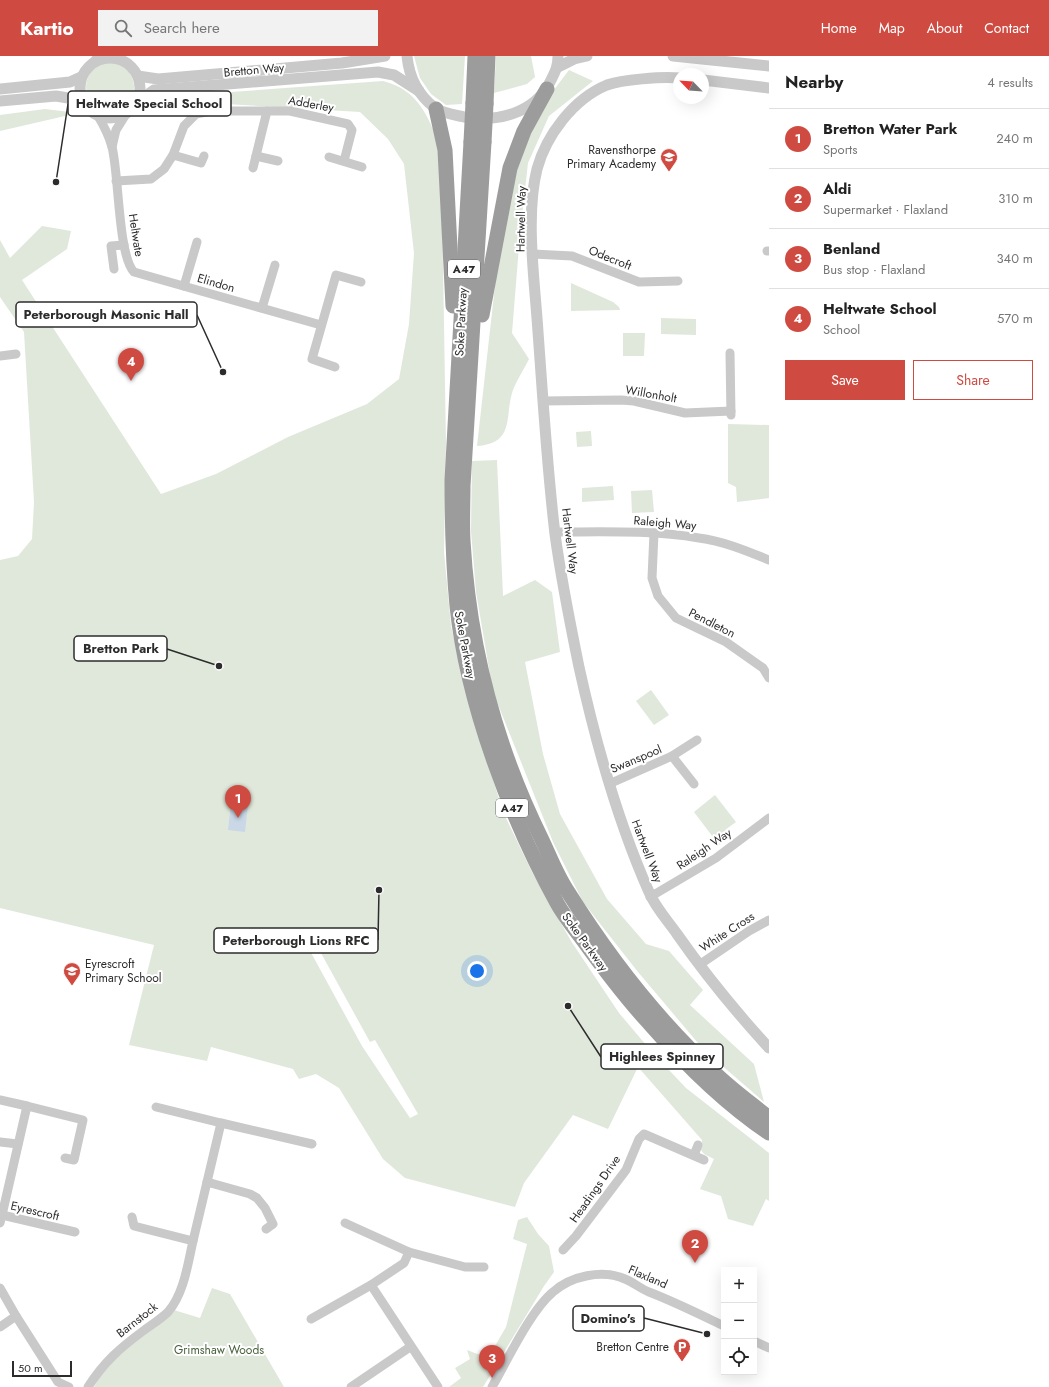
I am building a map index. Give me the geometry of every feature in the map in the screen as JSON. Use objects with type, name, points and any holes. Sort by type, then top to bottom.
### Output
[{"type":"highway","name":"Soke Parkway","points":[[476,56],[479,104],[478,142],[470,384],[463,486],[463,541],[469,602],[476,648],[491,713],[524,803],[567,891],[628,979],[718,1076],[769,1118]]},
{"type":"highway","name":"Soke Parkway","points":[[479,104],[488,56]]},
{"type":"highway","name":"A47","points":[[470,384],[510,168],[524,132],[547,89]]},
{"type":"highway","name":"A47","points":[[436,109],[445,150],[457,397]]},
{"type":"highway","name":"Soke Parkway","points":[[478,142],[457,397],[452,480],[452,531],[457,607],[464,653],[481,720],[514,816],[558,904],[620,990],[675,1054],[746,1118],[769,1133]]},
{"type":"highway","name":"A47","points":[[746,1118],[769,1139]]},
{"type":"street","name":"Bretton Way","points":[[138,76],[158,79],[342,63],[385,56]]},
{"type":"street","points":[[407,56],[410,75],[419,91],[436,109],[469,118],[498,118],[525,109],[547,89],[558,62],[587,56]]},
{"type":"street","points":[[673,56],[769,66]]},
{"type":"street","points":[[0,89],[70,82],[81,77],[95,60],[118,58],[127,63],[138,76],[140,94],[137,102],[126,114],[117,118],[98,116],[85,106],[68,98],[56,96],[0,101]]},
{"type":"street","name":"Bretton Way","points":[[137,102],[154,90],[378,72],[394,75],[419,91]]},
{"type":"street","name":"Hartwell Way","points":[[673,77],[664,76],[607,85],[583,100],[561,121],[547,144],[537,168],[532,196],[533,254],[543,401],[555,532],[569,619],[588,708],[608,784],[650,897],[699,965],[769,1048]]},
{"type":"street","points":[[81,77],[80,89],[85,106]]},
{"type":"street","points":[[709,81],[769,88]]},
{"type":"street","name":"Adderley","points":[[116,181],[150,179],[164,169],[174,155],[184,126],[196,114],[211,111],[290,111],[352,122],[352,130],[344,161]]},
{"type":"street","points":[[253,168],[267,111]]},
{"type":"street","name":"Heltwate","points":[[112,147],[116,130],[126,114]]},
{"type":"street","name":"Heltwate","points":[[98,116],[106,129],[112,147],[124,245],[128,262],[134,272],[184,286]]},
{"type":"street","points":[[174,155],[201,164],[204,156]]},
{"type":"street","points":[[256,156],[278,161]]},
{"type":"street","points":[[329,157],[362,167]]},
{"type":"street","name":"Elindon","points":[[197,242],[184,286],[321,324]]},
{"type":"street","points":[[114,269],[110,246],[124,245]]},
{"type":"street","name":"Odecroft","points":[[533,254],[572,256],[639,282],[678,281]]},
{"type":"street","points":[[262,308],[275,265]]},
{"type":"street","points":[[335,367],[312,359],[321,324],[336,275],[361,282]]},
{"type":"street","name":"Willonholt","points":[[543,401],[621,400],[634,401],[685,413],[731,413],[730,353]]},
{"type":"street","points":[[0,356],[16,354]]},
{"type":"street","name":"Raleigh Way","points":[[555,532],[654,533],[700,538],[743,549],[769,560]]},
{"type":"street","name":"Pendleton","points":[[654,533],[652,578],[658,596],[676,618],[726,642],[763,668],[769,678]]},
{"type":"street","name":"Swanspool","points":[[608,784],[672,756],[697,740]]},
{"type":"street","points":[[672,756],[694,784]]},
{"type":"street","name":"Raleigh Way","points":[[650,897],[716,858],[769,818]]},
{"type":"street","name":"White Cross","points":[[699,965],[749,931],[769,920]]},
{"type":"street","points":[[0,1100],[83,1120],[74,1160],[64,1158]]},
{"type":"street","name":"Eyrescroft","points":[[27,1106],[1,1219],[62,1234],[75,1232]]},
{"type":"street","points":[[163,1106],[221,1123],[307,1140]]},
{"type":"street","name":"Barnstock","points":[[88,1387],[100,1368],[124,1346],[168,1312],[182,1284],[221,1123]]},
{"type":"street","name":"Headings Drive","points":[[563,1250],[576,1236],[626,1170],[641,1136],[647,1134],[704,1160]]},
{"type":"street","points":[[0,1142],[18,1144]]},
{"type":"street","points":[[694,1155],[698,1145]]},
{"type":"street","points":[[207,1182],[250,1194],[257,1198],[273,1224],[266,1229]]},
{"type":"street","points":[[132,1217],[134,1226],[193,1241]]},
{"type":"street","points":[[345,1223],[409,1252],[465,1267],[484,1267]]},
{"type":"street","points":[[311,1319],[372,1285],[404,1263],[409,1252]]},
{"type":"street","name":"Flaxland","points":[[492,1387],[532,1317],[552,1292],[566,1283],[583,1276],[599,1275],[624,1278],[648,1291],[668,1298],[721,1324]]},
{"type":"street","points":[[372,1285],[410,1347],[438,1387]]},
{"type":"street","points":[[0,1288],[58,1382],[69,1387]]},
{"type":"street","points":[[0,1327],[16,1316]]},
{"type":"street","points":[[757,1342],[769,1348]]},
{"type":"street","points":[[351,1387],[410,1347]]},
{"type":"green space","points":[[414,56],[465,56],[462,104],[446,105],[431,94],[420,78]]},
{"type":"green space","points":[[496,56],[531,56],[535,77],[527,84],[494,93]]},
{"type":"green space","points":[[110,63],[119,65],[127,70],[132,78],[134,87],[132,96],[127,104],[119,109],[110,111],[101,109],[93,104],[88,96],[86,87],[88,78],[93,70],[101,65]]},
{"type":"green space","points":[[569,70],[593,81],[549,116],[528,163],[520,234],[512,333],[529,359],[513,390],[506,427],[503,434],[498,440],[489,444],[477,446],[498,259],[511,179],[540,108]]},
{"type":"green space","points":[[383,81],[395,85],[414,98],[421,106],[432,126],[441,148],[446,443],[444,552],[451,626],[471,708],[503,812],[532,872],[571,941],[619,1013],[652,1052],[686,1088],[769,1153],[769,1201],[766,1199],[753,1226],[728,1219],[721,1196],[700,1189],[714,1159],[704,1154],[701,1150],[702,1140],[638,1067],[608,1129],[573,1115],[524,1183],[515,1207],[405,1178],[383,1159],[339,1088],[316,1074],[299,1079],[293,1069],[211,1047],[207,1061],[129,1045],[154,945],[0,908],[0,560],[18,556],[32,539],[34,502],[24,332],[0,297],[0,240],[10,258],[42,226],[71,231],[67,249],[22,280],[161,494],[216,474],[288,437],[367,404],[399,379],[409,324],[414,253],[404,164],[388,139],[360,112],[157,100],[161,97]],"holes":[[[311,935],[370,1042],[375,1040],[418,1114],[410,1118],[362,1046],[303,938]]]},
{"type":"green space","points":[[45,109],[78,113],[0,131],[0,115]]},
{"type":"green space","points":[[571,283],[613,302],[619,307],[620,310],[571,311]]},
{"type":"green space","points":[[661,318],[696,319],[696,335],[661,334]]},
{"type":"green space","points":[[623,333],[645,333],[644,356],[623,356]]},
{"type":"green space","points":[[728,424],[769,425],[769,498],[737,502],[736,487],[728,483]]},
{"type":"green space","points":[[591,431],[592,446],[577,447],[576,432]]},
{"type":"green space","points":[[497,460],[503,596],[535,580],[552,592],[560,652],[525,662],[543,754],[560,814],[607,899],[646,944],[669,951],[703,990],[690,1005],[754,1064],[764,1102],[703,1049],[638,972],[583,902],[553,842],[493,692],[476,592],[471,531],[472,461]]},
{"type":"green space","points":[[613,486],[614,500],[582,502],[582,488]]},
{"type":"green space","points":[[652,490],[654,512],[632,513],[631,491]]},
{"type":"green space","points":[[651,690],[669,715],[654,725],[636,701]]},
{"type":"green space","points":[[715,795],[736,822],[725,830],[730,837],[719,845],[694,812]]},
{"type":"green space","points":[[527,1217],[538,1234],[549,1246],[554,1272],[483,1387],[449,1387],[461,1378],[455,1368],[470,1359],[467,1350],[488,1358],[506,1327],[527,1244],[513,1239],[518,1220]]},
{"type":"green space","name":"Grimshaw Woods","points":[[212,1288],[230,1294],[284,1387],[94,1387],[103,1371],[127,1348],[174,1310],[200,1318]]},
{"type":"water","points":[[231,804],[248,805],[245,832],[228,830]]},
{"type":"place","name":"Ravensthorpe Primary Academy","points":[[669,172]]},
{"type":"place","name":"Heltwate Special School","points":[[56,182]]},
{"type":"place","name":"Peterborough Masonic Hall","points":[[223,372]]},
{"type":"place","name":"Heltwate School","points":[[131,381]]},
{"type":"place","name":"Bretton Park","points":[[219,666]]},
{"type":"place","name":"Bretton Water Park","points":[[238,818]]},
{"type":"place","name":"Peterborough Lions RFC","points":[[379,890]]},
{"type":"place","name":"Eyrescroft Primary School","points":[[72,986]]},
{"type":"place","name":"Highlees Spinney","points":[[568,1006]]},
{"type":"place","name":"Aldi","points":[[695,1263]]},
{"type":"place","name":"Domino's","points":[[707,1334]]},
{"type":"place","name":"Bretton Centre","points":[[682,1362]]},
{"type":"place","name":"Benland","points":[[492,1378]]}]
